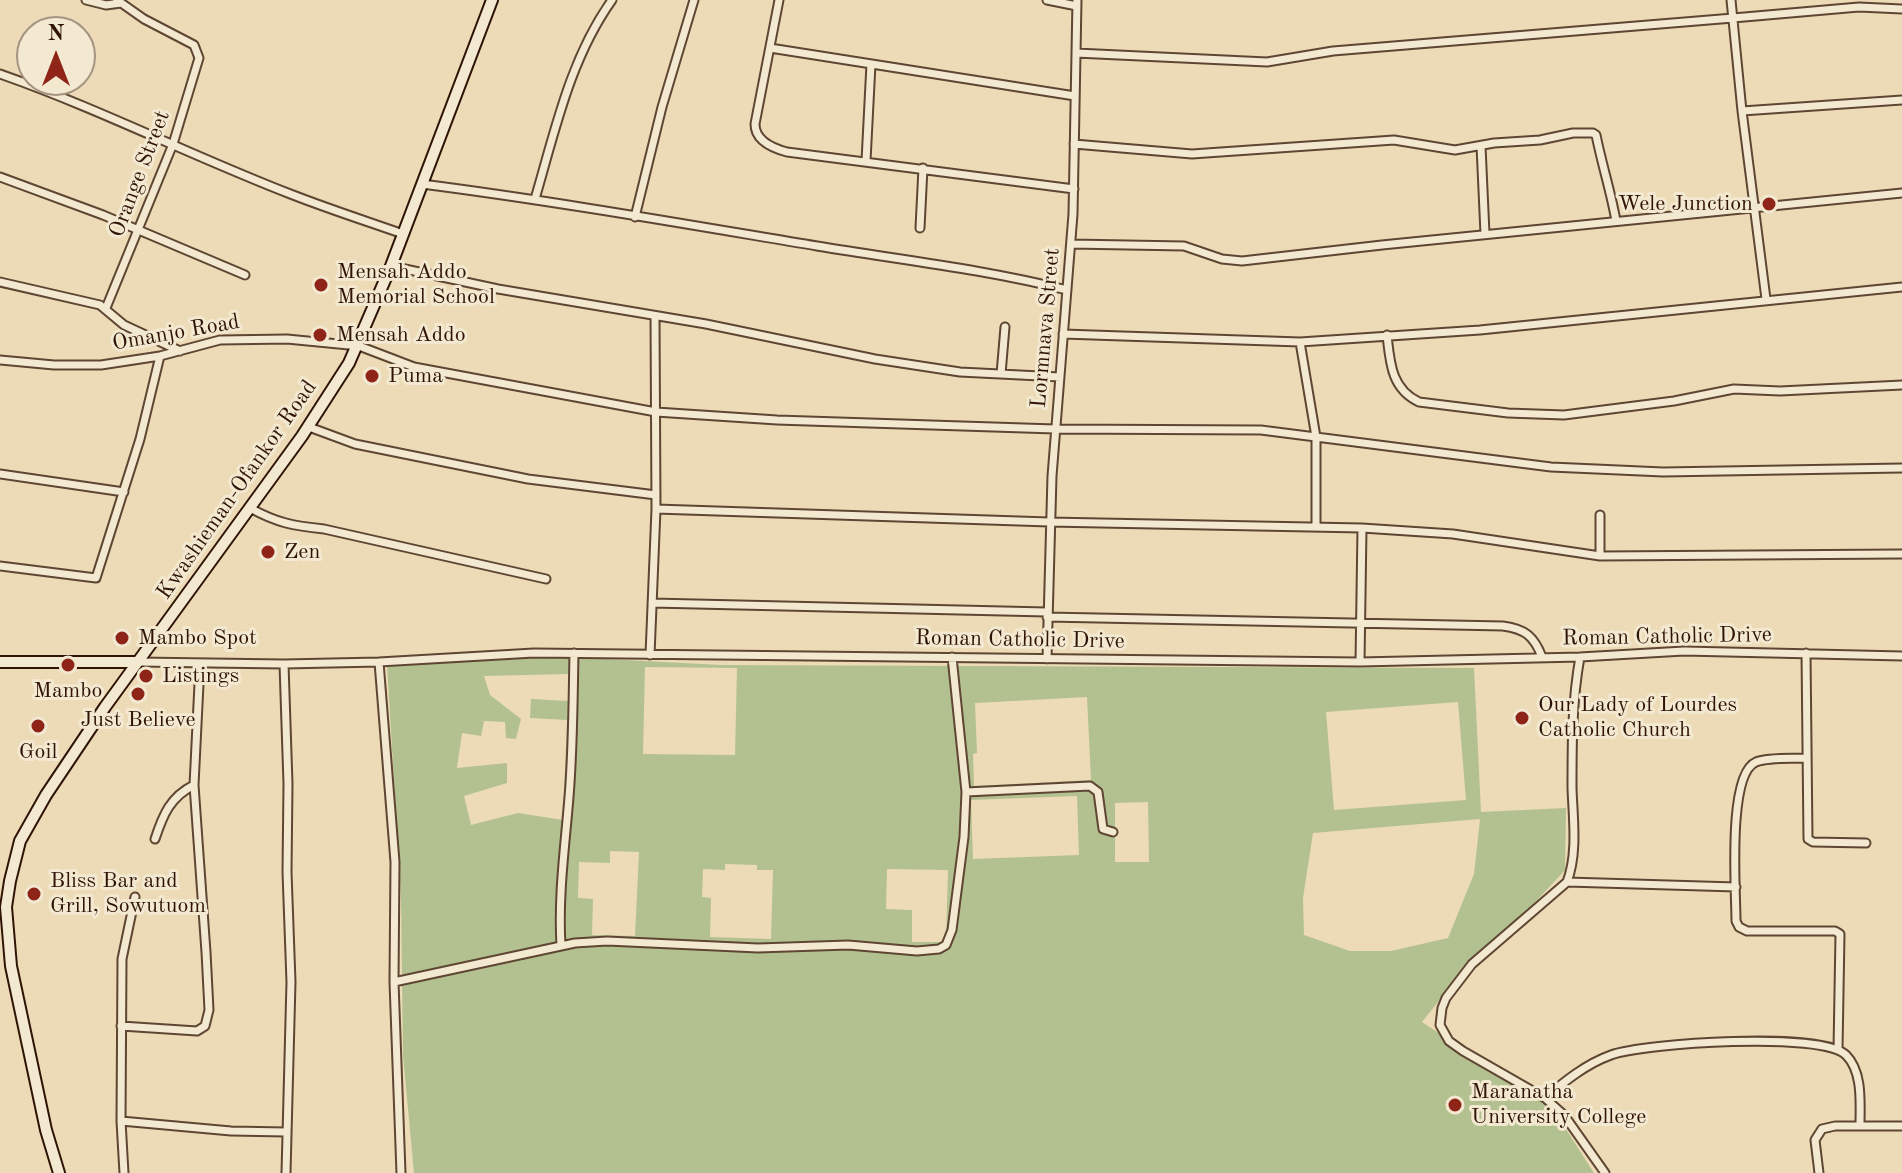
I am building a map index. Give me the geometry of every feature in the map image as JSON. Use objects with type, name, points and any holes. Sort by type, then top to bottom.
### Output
[{"type":"main road","name":"Kwashieman-Ofankor Road","points":[[59,1173],[15,992],[6,907],[20,841],[32,818],[138,662],[309,427],[359,346],[492,0]]},
{"type":"main road","points":[[0,662],[138,662]]},
{"type":"street","points":[[86,0],[106,5],[119,2]]},
{"type":"street","points":[[535,199],[570,82],[598,19],[612,0]]},
{"type":"street","points":[[635,217],[662,107],[694,0]]},
{"type":"street","points":[[779,0],[755,124],[759,139],[787,152],[1074,189]]},
{"type":"street","points":[[1047,0],[1077,3]]},
{"type":"street","points":[[1731,0],[1766,299]]},
{"type":"street","name":"Orange Street","points":[[106,308],[173,144],[198,66],[198,51],[189,42],[157,27],[119,2]]},
{"type":"street","name":"Lormnava Street","points":[[1047,659],[1049,522],[1074,189],[1077,3]]},
{"type":"street","points":[[1076,53],[1267,62],[1333,51],[1859,7],[1902,9]]},
{"type":"street","points":[[770,48],[1075,96]]},
{"type":"street","points":[[866,161],[871,64]]},
{"type":"street","points":[[0,74],[100,111],[294,195],[403,234]]},
{"type":"street","points":[[1742,111],[1902,100]]},
{"type":"street","points":[[1074,144],[1192,154],[1394,140],[1444,150],[1540,140],[1573,133],[1595,134],[1616,221]]},
{"type":"street","points":[[1481,146],[1485,234]]},
{"type":"street","points":[[920,228],[923,168]]},
{"type":"street","points":[[0,177],[103,215],[245,275]]},
{"type":"street","points":[[422,184],[535,199],[977,270],[1067,290]]},
{"type":"street","points":[[1071,244],[1184,246],[1222,259],[1242,261],[1902,193]]},
{"type":"street","points":[[391,266],[875,359],[960,372],[1060,377]]},
{"type":"street","points":[[0,282],[106,308],[124,325],[180,351]]},
{"type":"street","points":[[1063,334],[1300,342],[1496,328],[1902,287]]},
{"type":"street","points":[[650,655],[656,509],[655,316]]},
{"type":"street","points":[[1001,374],[1005,327]]},
{"type":"street","points":[[1387,335],[1392,373],[1411,398],[1419,402],[1508,413],[1579,414],[1734,389],[1780,391],[1902,385]]},
{"type":"street","name":"Omanjo Road","points":[[0,360],[80,366],[160,356],[238,338],[287,339],[359,346],[414,367],[656,412],[777,420],[1055,429],[1261,430],[1551,467],[1663,472],[1902,468]]},
{"type":"street","points":[[1300,342],[1316,437],[1316,527]]},
{"type":"street","points":[[0,566],[96,578],[152,397],[160,356]]},
{"type":"street","points":[[309,427],[355,444],[528,479],[656,495]]},
{"type":"street","points":[[0,474],[124,492]]},
{"type":"street","points":[[250,508],[270,520],[288,525],[324,529],[546,579]]},
{"type":"street","points":[[656,509],[1049,522],[1362,528],[1453,534],[1600,556],[1902,554]]},
{"type":"street","points":[[1600,515],[1600,556]]},
{"type":"street","points":[[1360,662],[1362,528]]},
{"type":"street","points":[[652,603],[1520,628],[1534,640],[1542,657]]},
{"type":"street","name":"Roman Catholic Drive","points":[[138,662],[379,662],[534,653],[1360,662],[1580,657],[1672,651],[1902,656]]},
{"type":"street","points":[[561,946],[561,864],[569,797],[574,653]]},
{"type":"street","points":[[1806,653],[1808,839],[1813,842],[1866,843]]},
{"type":"street","points":[[394,982],[561,946],[607,941],[758,948],[848,945],[917,951],[939,949],[946,945],[952,930],[964,837],[966,792],[952,657]]},
{"type":"street","points":[[1580,657],[1572,713],[1573,848],[1567,882],[1472,964],[1446,998],[1440,1016],[1443,1034],[1449,1041],[1545,1098],[1564,1115],[1605,1173]]},
{"type":"street","points":[[379,662],[395,862],[394,982],[401,1173]]},
{"type":"street","points":[[121,1026],[197,1031],[205,1026],[207,1020],[206,952],[194,785],[200,664]]},
{"type":"street","points":[[284,664],[291,982],[286,1173]]},
{"type":"street","points":[[1807,758],[1757,762],[1746,772],[1738,804],[1736,921],[1739,927],[1747,931],[1835,931],[1840,934],[1838,1050]]},
{"type":"street","points":[[155,839],[168,806],[177,795],[194,785]]},
{"type":"street","points":[[966,792],[1090,786],[1098,792],[1103,829],[1113,832]]},
{"type":"street","points":[[1567,882],[1736,887]]},
{"type":"street","points":[[124,1173],[121,1121],[123,949],[135,897]]},
{"type":"street","points":[[1545,1098],[1589,1065],[1613,1054],[1641,1048],[1761,1040],[1838,1050],[1847,1056],[1859,1085],[1860,1125]]},
{"type":"street","points":[[121,1121],[231,1131],[286,1132]]},
{"type":"street","points":[[1819,1173],[1815,1140],[1818,1132],[1827,1127],[1902,1126]]},
{"type":"green space","points":[[567,657],[721,665],[1474,668],[1481,812],[1566,808],[1565,870],[1517,922],[1473,958],[1422,1022],[1553,1109],[1594,1173],[414,1173],[403,1055],[401,899],[387,664]],"holes":[[[645,667],[737,668],[735,755],[643,754]],[[569,674],[568,701],[531,699],[530,718],[567,720],[563,820],[518,813],[471,825],[464,796],[507,783],[507,763],[457,768],[462,733],[481,736],[484,721],[505,722],[506,738],[516,739],[521,719],[490,695],[484,676]],[[1087,697],[1091,780],[974,786],[973,754],[977,753],[975,703]],[[1458,702],[1466,800],[1334,810],[1326,712]],[[1077,796],[1079,855],[973,859],[971,800]],[[1148,802],[1149,862],[1115,862],[1115,803]],[[1480,819],[1474,874],[1448,938],[1391,951],[1350,951],[1304,935],[1303,898],[1313,833]],[[610,851],[639,852],[635,936],[592,935],[593,899],[578,898],[579,862],[610,863]],[[725,864],[757,865],[757,870],[773,870],[771,939],[710,937],[711,898],[702,897],[703,869],[725,870]],[[887,869],[948,870],[946,942],[912,942],[912,910],[886,909]]]},
{"type":"place","name":"Wele Junction","points":[[1769,204]]},
{"type":"place","name":"Mensah Addo Memorial School","points":[[321,285]]},
{"type":"place","name":"Mensah Addo","points":[[320,335]]},
{"type":"place","name":"Puma","points":[[372,376]]},
{"type":"place","name":"Zen","points":[[268,552]]},
{"type":"place","name":"Mambo Spot","points":[[122,638]]},
{"type":"place","name":"Mambo","points":[[68,665]]},
{"type":"place","name":"Listings","points":[[146,676]]},
{"type":"place","name":"Just Believe","points":[[138,694]]},
{"type":"place","name":"Our Lady of Lourdes Catholic Church","points":[[1522,718]]},
{"type":"place","name":"Goil","points":[[38,726]]},
{"type":"place","name":"Bliss Bar and Grill, Sowutuom","points":[[34,894]]},
{"type":"place","name":"Maranatha University College","points":[[1455,1105]]}]
